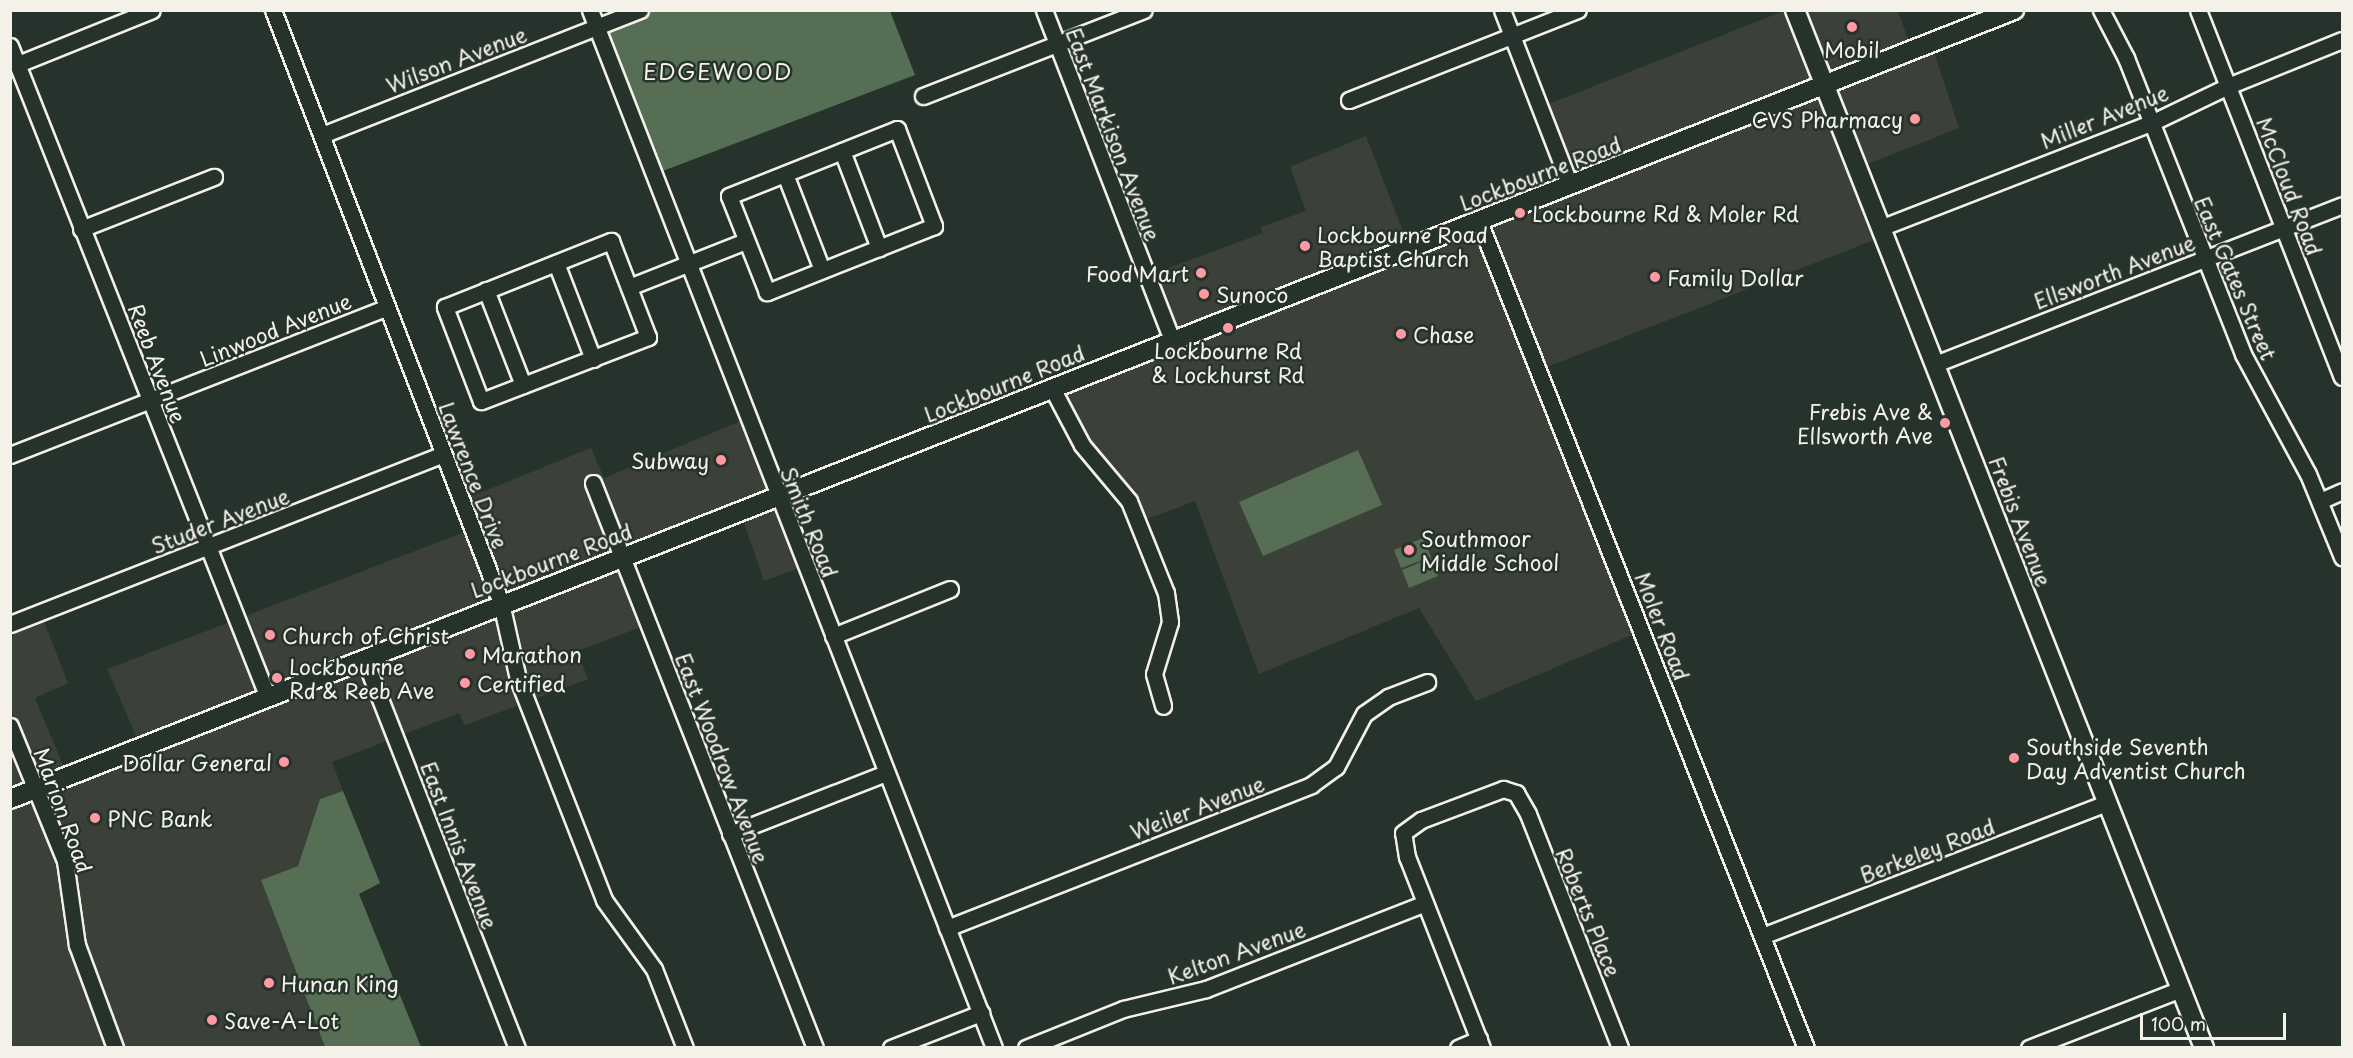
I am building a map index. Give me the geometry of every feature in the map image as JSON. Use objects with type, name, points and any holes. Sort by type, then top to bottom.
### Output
[{"type":"main road","name":"Frebis Avenue","points":[[1795,10],[2204,1047]]},
{"type":"main road","name":"Lockbourne Road","points":[[10,799],[267,695],[2014,10]]},
{"type":"street","points":[[18,64],[153,10]]},
{"type":"street","name":"Lawrence Drive","points":[[273,10],[501,603],[519,679],[604,900],[654,969],[685,1047]]},
{"type":"street","name":"Smith Road","points":[[590,10],[777,496],[994,1047]]},
{"type":"street","name":"Wilson Avenue","points":[[322,135],[640,10]]},
{"type":"street","name":"East Markison Avenue","points":[[1044,10],[1172,340]]},
{"type":"street","points":[[923,96],[1144,10]]},
{"type":"street","points":[[1503,10],[1570,185]]},
{"type":"street","points":[[1349,100],[1578,10]]},
{"type":"street","name":"East Gates Street","points":[[2101,10],[2126,58],[2243,354],[2320,501],[2343,557]]},
{"type":"street","name":"McCloud Road","points":[[2198,10],[2284,227],[2337,349],[2343,377]]},
{"type":"street","name":"Miller Avenue","points":[[1880,228],[2151,123],[2228,86],[2343,40]]},
{"type":"street","name":"Reeb Avenue","points":[[10,46],[267,695]]},
{"type":"street","points":[[897,129],[934,226],[767,292],[729,196],[842,151],[897,129]]},
{"type":"street","points":[[842,151],[879,248]]},
{"type":"street","points":[[784,174],[822,270]]},
{"type":"street","points":[[81,229],[214,177]]},
{"type":"street","name":"Ellsworth Avenue","points":[[1935,364],[2343,205]]},
{"type":"street","name":"Moler Road","points":[[1479,221],[1806,1047]]},
{"type":"street","points":[[611,241],[648,337],[481,401],[445,307],[556,263],[611,241]]},
{"type":"street","points":[[629,287],[746,241]]},
{"type":"street","points":[[556,263],[592,358]]},
{"type":"street","points":[[486,290],[523,385]]},
{"type":"street","name":"Linwood Avenue","points":[[10,454],[387,307]]},
{"type":"street","points":[[1052,388],[1082,445],[1125,495],[1166,593],[1170,622],[1154,674],[1163,706]]},
{"type":"street","name":"Studer Avenue","points":[[10,624],[443,454]]},
{"type":"street","name":"East Woodrow Avenue","points":[[593,483],[814,1047]]},
{"type":"street","points":[[2320,501],[2343,491]]},
{"type":"street","points":[[833,636],[950,589]]},
{"type":"street","name":"East Innis Avenue","points":[[364,658],[517,1047]]},
{"type":"street","name":"Weiler Avenue","points":[[947,928],[1311,785],[1335,767],[1356,725],[1370,709],[1388,697],[1427,682]]},
{"type":"street","name":"Marion Road","points":[[10,726],[68,873],[77,945],[115,1047]]},
{"type":"street","points":[[730,834],[886,773]]},
{"type":"street","name":"Roberts Place","points":[[1425,903],[1402,844],[1403,833],[1421,820],[1492,792],[1503,789],[1516,793],[1528,814],[1620,1047]]},
{"type":"street","name":"Berkeley Road","points":[[1762,936],[2107,803]]},
{"type":"street","points":[[1425,903],[1481,1043],[1458,1047]]},
{"type":"street","name":"Kelton Avenue","points":[[1026,1047],[1123,1010],[1206,990],[1425,903]]},
{"type":"street","points":[[2030,1047],[2181,989]]},
{"type":"street","points":[[891,1047],[981,1013]]},
{"type":"shaded area","points":[[1784,11],[1898,11],[1912,50],[1931,43],[1959,128],[1860,167],[1887,235],[1534,372],[1639,632],[1476,701],[1419,608],[1259,674],[1195,501],[1139,522],[1068,423],[1052,387],[1171,340],[1147,276],[1263,233],[1261,227],[1306,211],[1290,167],[1366,136],[1409,247],[1570,185],[1541,107]]},
{"type":"shaded area","points":[[748,418],[804,566],[764,581],[740,511],[623,555],[649,624],[577,651],[588,679],[465,725],[459,713],[332,762],[343,791],[320,799],[298,866],[261,880],[325,1047],[11,1048],[11,626],[41,614],[68,683],[35,698],[68,777],[141,747],[107,669],[470,530],[460,501],[591,448],[604,478]]},
{"type":"green space","points":[[648,11],[890,11],[915,75],[660,172],[605,27]]},
{"type":"green space","points":[[1358,450],[1382,505],[1263,556],[1239,502]]},
{"type":"green space","points":[[1423,538],[1431,557],[1401,568],[1394,550]]},
{"type":"green space","points":[[1431,558],[1438,576],[1409,588],[1402,570]]},
{"type":"green space","points":[[343,791],[380,883],[359,894],[421,1047],[325,1047],[261,880],[298,866],[320,799]]},
{"type":"place","name":"Mobil","points":[[1852,27]]},
{"type":"place","name":"CVS Pharmacy","points":[[1915,119]]},
{"type":"place","name":"Lockbourne Rd & Moler Rd","points":[[1520,213]]},
{"type":"place","name":"Lockbourne Road Baptist Church","points":[[1305,246]]},
{"type":"place","name":"Food Mart","points":[[1201,273]]},
{"type":"place","name":"Family Dollar","points":[[1655,277]]},
{"type":"place","name":"Sunoco","points":[[1204,294]]},
{"type":"place","name":"Lockbourne Rd & Lockhurst Rd","points":[[1228,328]]},
{"type":"place","name":"Chase","points":[[1401,334]]},
{"type":"place","name":"Frebis Ave & Ellsworth Ave","points":[[1945,423]]},
{"type":"place","name":"Subway","points":[[721,460]]},
{"type":"place","name":"Southmoor Middle School","points":[[1409,550]]},
{"type":"place","name":"Church of Christ","points":[[270,635]]},
{"type":"place","name":"Marathon","points":[[470,654]]},
{"type":"place","name":"Lockbourne Rd & Reeb Ave","points":[[277,678]]},
{"type":"place","name":"Certified","points":[[465,683]]},
{"type":"place","name":"Southside Seventh Day Adventist Church","points":[[2014,758]]},
{"type":"place","name":"Dollar General","points":[[284,762]]},
{"type":"place","name":"PNC Bank","points":[[95,818]]},
{"type":"place","name":"Hunan King","points":[[269,983]]},
{"type":"place","name":"Save-A-Lot","points":[[212,1020]]},
{"type":"district","name":"EDGEWOOD","points":[[718,71]]}]
